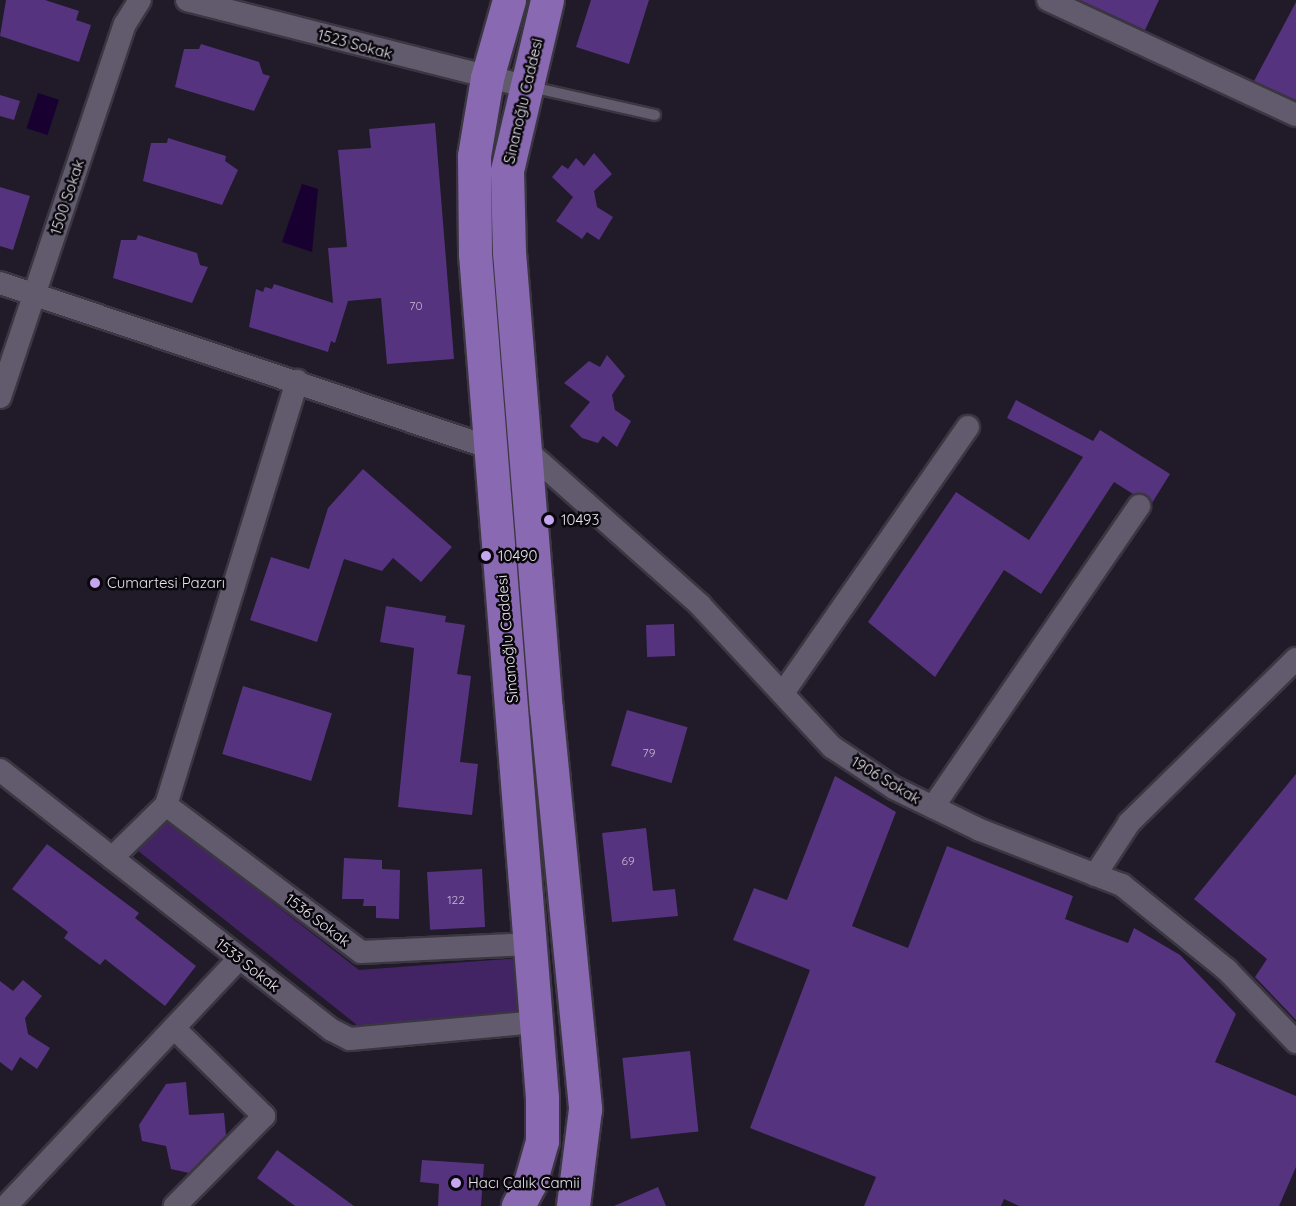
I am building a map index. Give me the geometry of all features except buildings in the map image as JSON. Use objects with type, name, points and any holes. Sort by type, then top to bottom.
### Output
[{"type":"main road","name":"Si̇nanoğlu Caddesi","points":[[509,0],[487,78],[474,167],[475,254],[538,1022],[542,1141],[530,1182],[518,1206]]},
{"type":"main road","name":"Si̇nanoğlu Caddesi","points":[[547,0],[525,86],[507,171],[524,448],[585,1108],[573,1206]]},
{"type":"street","name":"1500 Sokak","points":[[0,397],[125,24],[140,0]]},
{"type":"street","name":"1523 Sokak","points":[[187,0],[525,86]]},
{"type":"street","points":[[1048,0],[1296,115]]},
{"type":"street","points":[[0,283],[491,448]]},
{"type":"street","points":[[112,858],[166,805],[297,381]]},
{"type":"street","points":[[783,693],[968,427]]},
{"type":"street","name":"1906 Sokak","points":[[524,448],[700,605],[832,747],[933,807],[1122,885],[1227,970],[1296,1042]]},
{"type":"street","points":[[933,807],[1139,506]]},
{"type":"street","points":[[1095,875],[1129,823],[1296,659]]},
{"type":"street","name":"1533 Sokak","points":[[0,770],[239,959],[350,1039],[538,1022]]},
{"type":"street","name":"1536 Sokak","points":[[166,805],[361,952],[533,944]]},
{"type":"street","points":[[6,1206],[239,959]]},
{"type":"street","points":[[174,1028],[264,1116],[175,1206]]},
{"type":"lane","points":[[525,86],[656,116]]},
{"type":"shaded area","points":[[38,93],[59,100],[47,135],[27,128]]},
{"type":"shaded area","points":[[302,184],[318,189],[312,252],[282,242]]},
{"type":"shaded area","points":[[165,819],[359,970],[521,958],[526,1013],[439,1023],[357,1025],[137,850]]},
{"type":"place","name":"10493","points":[[549,520]]},
{"type":"place","name":"10490","points":[[486,556]]},
{"type":"place","name":"Cumartesi Pazarı","points":[[95,583]]},
{"type":"place","name":"Hacı Çalık Camii","points":[[456,1183]]}]
